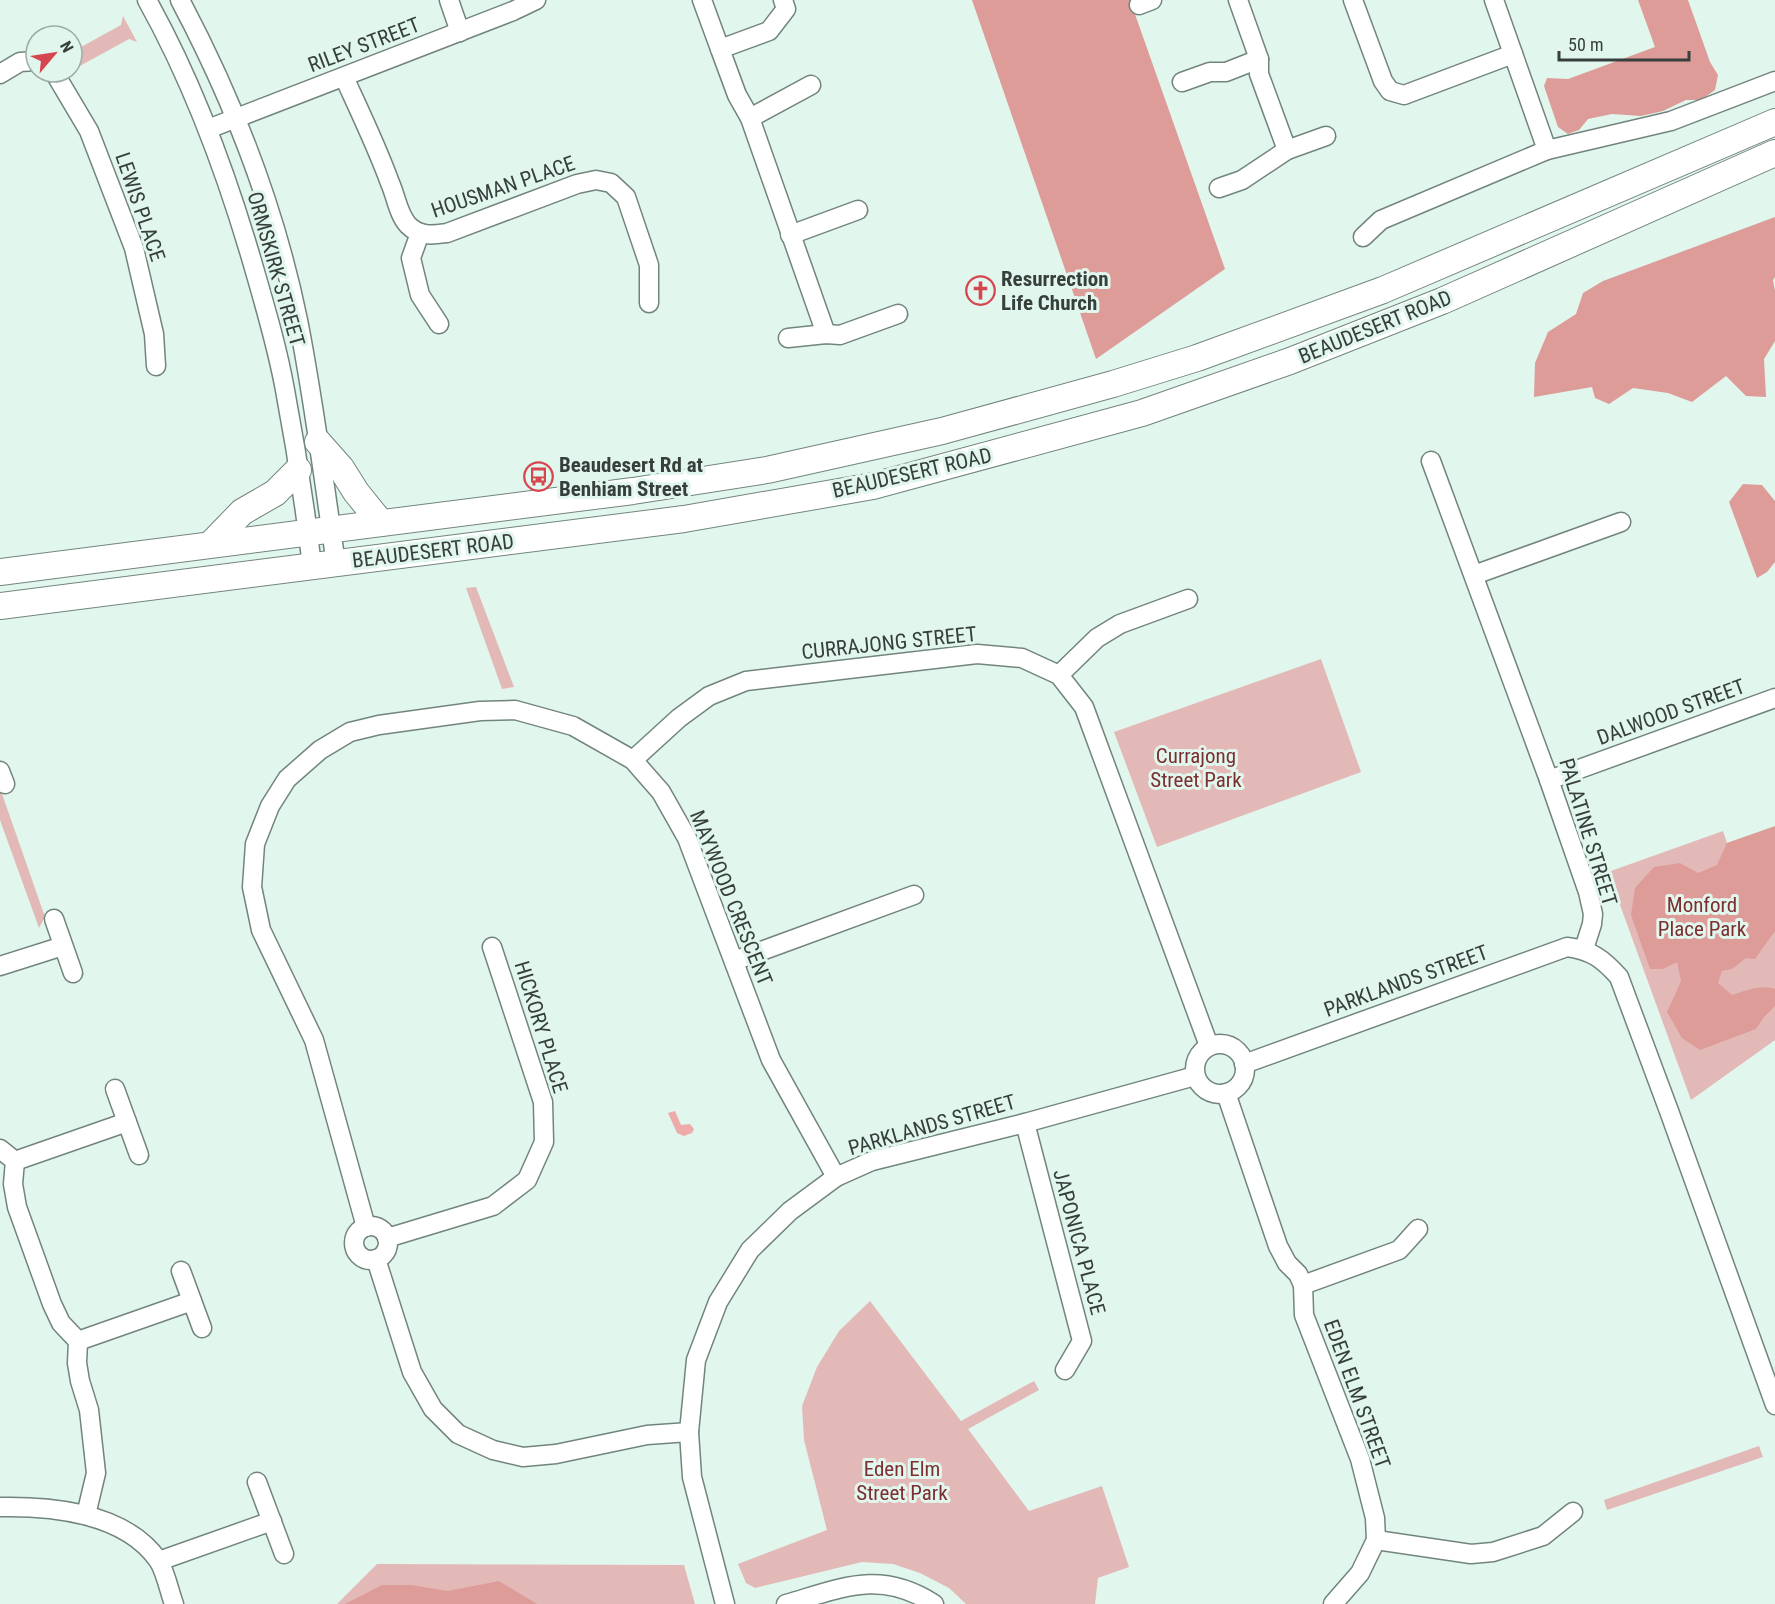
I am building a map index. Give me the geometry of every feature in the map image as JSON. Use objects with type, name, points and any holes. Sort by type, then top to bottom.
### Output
[{"type":"highway","name":"BEAUDESERT ROAD","points":[[0,572],[545,504],[768,470],[942,431],[1103,387],[1197,358],[1383,290],[1775,122]]},
{"type":"highway","name":"BEAUDESERT ROAD","points":[[0,606],[684,519],[873,486],[1131,417],[1290,361],[1442,301],[1775,153]]},
{"type":"highway","points":[[318,442],[341,468],[381,523]]},
{"type":"highway","points":[[211,544],[242,512],[275,493],[298,470]]},
{"type":"street","name":"ORMSKIRK STREET","points":[[147,0],[174,53],[227,178],[265,307],[285,389],[298,470],[319,531]]},
{"type":"street","name":"ORMSKIRK STREET","points":[[180,0],[202,42],[235,118],[255,170],[284,263],[297,319],[318,442],[319,531],[324,565]]},
{"type":"street","points":[[449,0],[460,32]]},
{"type":"street","name":"RILEY STREET","points":[[208,129],[460,32],[536,0]]},
{"type":"street","points":[[702,0],[736,95],[750,118],[826,334]]},
{"type":"street","points":[[1238,0],[1259,59],[1259,74],[1287,150]]},
{"type":"street","points":[[1353,0],[1383,81],[1390,91],[1404,95],[1513,54]]},
{"type":"street","points":[[1494,0],[1547,150]]},
{"type":"street","points":[[720,49],[769,31],[785,4]]},
{"type":"street","points":[[1182,82],[1210,72],[1226,72],[1259,59]]},
{"type":"street","points":[[0,74],[24,62]]},
{"type":"street","name":"HOUSMAN PLACE","points":[[344,77],[408,225],[429,236],[447,233],[577,184],[596,180],[611,183],[626,197],[649,265],[649,303]]},
{"type":"street","points":[[1363,237],[1381,220],[1547,150],[1671,121],[1775,81]]},
{"type":"street","name":"LEWIS PLACE","points":[[61,84],[89,131],[134,248],[154,334],[156,366]]},
{"type":"street","points":[[750,118],[811,85]]},
{"type":"street","points":[[1218,188],[1242,180],[1287,150],[1326,136]]},
{"type":"street","points":[[790,235],[858,210]]},
{"type":"street","points":[[420,233],[411,258],[420,295],[439,324]]},
{"type":"street","points":[[788,338],[826,334],[840,335],[898,314]]},
{"type":"street","name":"PALATINE STREET","points":[[1431,461],[1588,892],[1593,914],[1584,949]]},
{"type":"street","points":[[1474,575],[1621,522]]},
{"type":"street","points":[[1059,675],[1097,638],[1120,624],[1188,599]]},
{"type":"street","name":"CURRAJONG STREET","points":[[633,760],[679,718],[709,696],[746,681],[976,654],[1022,658],[1059,675],[1084,707],[1209,1046]]},
{"type":"street","name":"DALWOOD STREET","points":[[1549,780],[1775,698]]},
{"type":"street","name":"MAYWOOD CRESCENT","points":[[366,1227],[314,1040],[261,930],[252,886],[255,844],[270,806],[287,779],[320,750],[350,732],[380,725],[480,711],[515,710],[573,726],[633,760],[661,792],[687,838],[771,1060],[836,1177]]},
{"type":"street","points":[[734,961],[914,895]]},
{"type":"street","points":[[54,919],[73,973]]},
{"type":"street","points":[[0,966],[63,946]]},
{"type":"street","name":"HICKORY PLACE","points":[[387,1238],[493,1206],[526,1180],[544,1142],[543,1102],[492,946]]},
{"type":"street","name":"PARKLANDS STREET","points":[[1245,1064],[1552,951],[1567,946],[1584,949]]},
{"type":"street","points":[[1584,949],[1605,962],[1619,977],[1775,1405]]},
{"type":"street","points":[[1217,1043],[1229,1045],[1239,1053],[1245,1064],[1244,1076],[1240,1084],[1226,1094],[1215,1094],[1204,1089],[1195,1076],[1195,1063],[1199,1054],[1209,1046],[1217,1043]]},
{"type":"street","name":"PARKLANDS STREET","points":[[725,1604],[692,1477],[689,1432],[696,1360],[718,1302],[750,1250],[789,1210],[836,1177],[872,1161],[1025,1123],[1195,1076]]},
{"type":"street","points":[[115,1089],[139,1155]]},
{"type":"street","points":[[1226,1094],[1278,1246],[1303,1285],[1399,1250],[1418,1228]]},
{"type":"street","points":[[15,1161],[127,1122]]},
{"type":"street","name":"JAPONICA PLACE","points":[[1025,1123],[1082,1341],[1065,1370]]},
{"type":"street","points":[[0,1149],[15,1161]]},
{"type":"street","points":[[15,1161],[13,1184],[17,1207],[52,1304],[62,1323],[78,1341],[77,1363],[89,1410],[96,1473],[86,1515]]},
{"type":"street","points":[[371,1226],[381,1230],[387,1238],[385,1253],[376,1259],[361,1257],[355,1248],[355,1238],[366,1227],[371,1226]]},
{"type":"street","points":[[376,1259],[412,1372],[433,1409],[458,1434],[493,1450],[523,1457],[556,1454],[647,1435],[689,1432]]},
{"type":"street","points":[[181,1271],[202,1328]]},
{"type":"street","name":"EDEN ELM STREET","points":[[1303,1285],[1304,1315],[1360,1459],[1375,1518],[1376,1540]]},
{"type":"street","points":[[78,1341],[192,1301]]},
{"type":"street","points":[[257,1482],[284,1554]]},
{"type":"street","points":[[0,1507],[27,1506],[86,1515],[133,1534],[159,1561],[174,1604]]},
{"type":"street","points":[[1333,1604],[1360,1573],[1376,1540],[1471,1554],[1493,1552],[1544,1536],[1573,1512]]},
{"type":"street","points":[[159,1561],[272,1521]]},
{"type":"street","points":[[786,1604],[858,1584],[888,1584],[917,1593],[934,1604]]},
{"type":"green space","points":[[972,0],[1130,0],[1225,269],[1096,359]]},
{"type":"green space","points":[[1638,0],[1688,0],[1710,62],[1718,75],[1715,90],[1701,100],[1686,100],[1663,111],[1641,116],[1612,114],[1588,119],[1579,130],[1568,134],[1558,127],[1544,86],[1547,78],[1568,79],[1655,47]]},
{"type":"green space","points":[[123,16],[137,42],[129,39],[84,64],[84,45],[121,25]]},
{"type":"green space","points":[[1775,217],[1775,277],[1773,280],[1775,341],[1764,359],[1766,397],[1746,396],[1726,376],[1692,402],[1668,393],[1633,388],[1609,404],[1595,398],[1592,387],[1534,397],[1535,363],[1548,332],[1576,314],[1583,293],[1603,281]]},
{"type":"green space","points":[[1743,484],[1762,485],[1775,501],[1775,562],[1767,572],[1757,578],[1729,502]]},
{"type":"green space","points":[[476,587],[514,687],[502,689],[466,588]]},
{"type":"green space","name":"Currajong Street Park","points":[[1321,659],[1361,772],[1157,847],[1114,732]]},
{"type":"green space","points":[[0,788],[45,917],[39,928],[0,820]]},
{"type":"green space","name":"Monford Place Park","points":[[1775,826],[1775,931],[1755,959],[1746,958],[1732,969],[1722,971],[1718,983],[1732,995],[1759,988],[1775,989],[1775,1006],[1756,1029],[1700,1050],[1682,1038],[1667,1012],[1681,981],[1677,962],[1663,969],[1650,969],[1631,915],[1635,888],[1654,867],[1680,863],[1698,873],[1717,865],[1727,843]]},
{"type":"green space","name":"Monford Place Park","points":[[1723,831],[1727,843],[1751,835],[1775,904],[1775,1040],[1691,1100],[1608,872]]},
{"type":"green space","name":"Eden Elm Street Park","points":[[870,1301],[961,1421],[1034,1381],[1039,1390],[968,1429],[1029,1511],[1102,1486],[1129,1567],[1098,1578],[1095,1604],[966,1604],[949,1588],[920,1573],[893,1564],[862,1562],[755,1588],[746,1583],[738,1564],[827,1530],[804,1440],[802,1406],[817,1367],[839,1331]]},
{"type":"green space","points":[[1759,1446],[1763,1457],[1607,1510],[1604,1500]]},
{"type":"green space","points":[[377,1564],[684,1565],[695,1604],[337,1604]]},
{"type":"green space","points":[[499,1581],[537,1604],[345,1604],[382,1585],[411,1585],[448,1591]]},
{"type":"shaded area","points":[[675,1111],[681,1125],[690,1124],[694,1129],[692,1133],[684,1136],[677,1133],[668,1113]]},
{"type":"place","name":"Resurrection Life Church","points":[[980,291]]},
{"type":"place","name":"Beaudesert Rd at Benhiam Street","points":[[538,477]]}]
